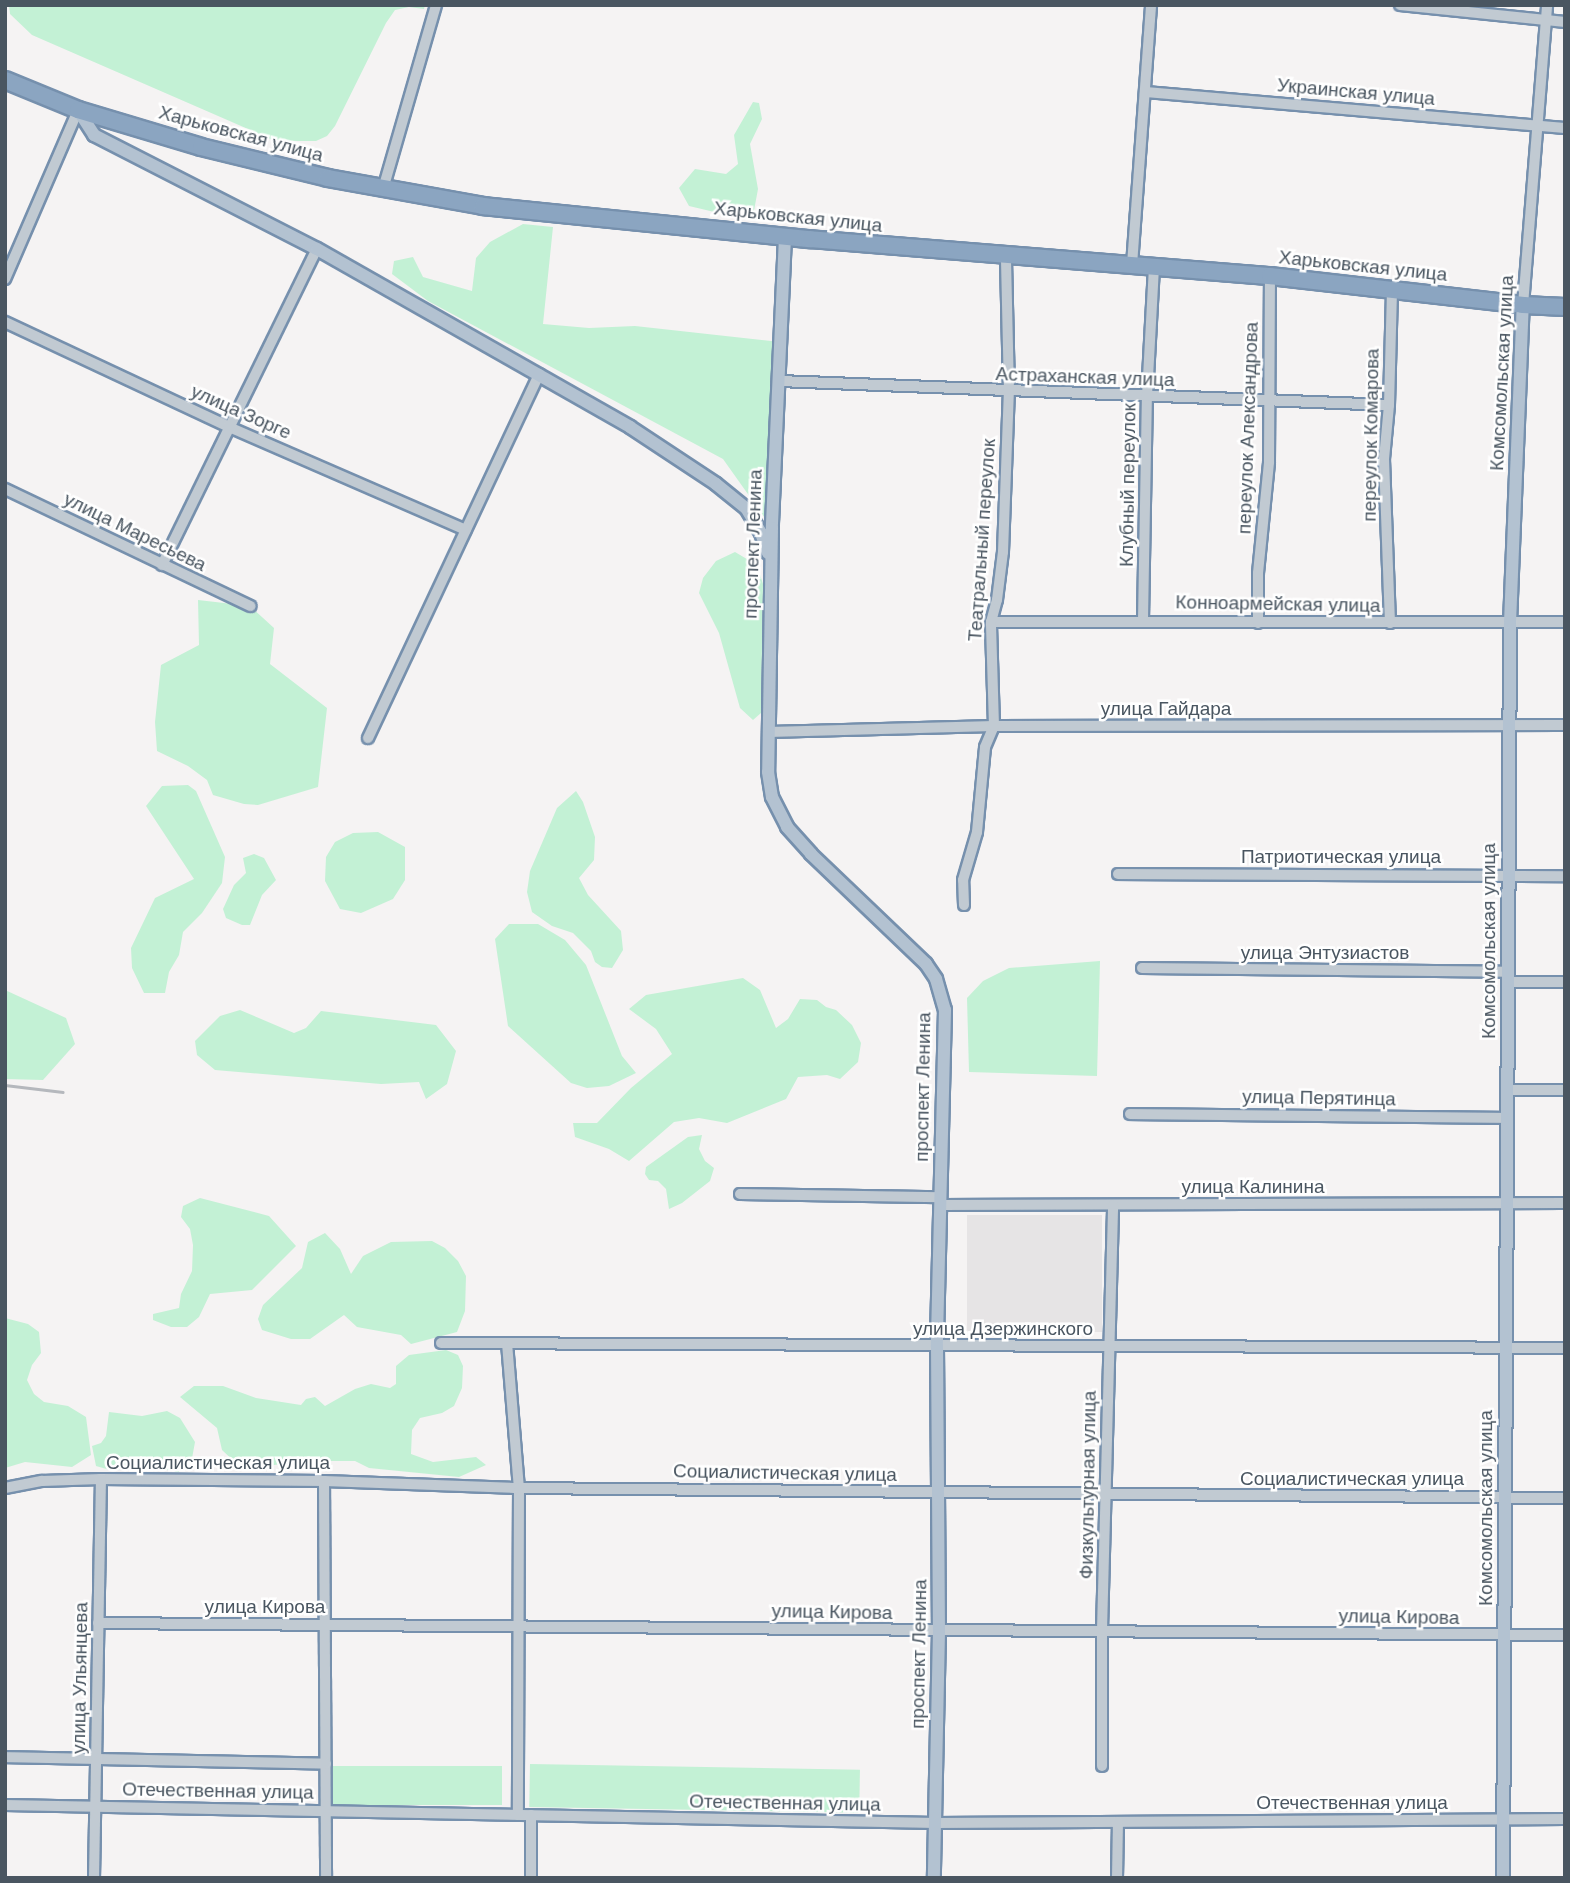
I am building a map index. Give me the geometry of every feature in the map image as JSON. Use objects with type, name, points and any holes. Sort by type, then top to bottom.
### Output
[{"type":"highway","name":"Харьковская улица","points":[[5,80],[78,110],[201,147],[383,189],[510,210],[1006,257],[1270,276],[1523,305],[1565,307]]},
{"type":"highway","name":"Харьковская улица","points":[[1523,305],[1565,317]]},
{"type":"main road","points":[[78,110],[94,135],[317,249],[629,427],[746,508],[761,533],[772,563]]},
{"type":"main road","name":"проспект Ленина","points":[[785,237],[768,732],[768,772],[772,797],[787,827],[915,953],[936,979],[945,1010],[937,1347],[939,1631],[934,1878]]},
{"type":"main road","name":"Комсомольская улица","points":[[1503,1878],[1510,623],[1523,305]]},
{"type":"street","points":[[383,189],[436,5]]},
{"type":"street","points":[[1132,265],[1151,5]]},
{"type":"street","points":[[1400,5],[1565,22]]},
{"type":"street","name":"Комсомольская улица","points":[[1523,305],[1547,5]]},
{"type":"street","name":"Украинская улица","points":[[1145,92],[1565,128]]},
{"type":"street","points":[[5,279],[78,110]]},
{"type":"street","points":[[162,565],[317,249]]},
{"type":"street","name":"Театральный переулок","points":[[964,905],[963,880],[977,832],[985,747],[994,726],[991,622],[997,600],[1003,552],[1009,392],[1006,257]]},
{"type":"street","name":"Клубный переулок","points":[[1143,620],[1147,396],[1154,267]]},
{"type":"street","name":"переулок Александрова","points":[[1258,623],[1258,573],[1269,461],[1267,401],[1270,276]]},
{"type":"street","name":"переулок Комарова","points":[[1390,623],[1384,459],[1389,405],[1392,290]]},
{"type":"street","name":"улица Зорге","points":[[5,321],[229,427],[466,530]]},
{"type":"street","points":[[368,738],[538,374]]},
{"type":"street","name":"Астраханская улица","points":[[779,381],[1389,405]]},
{"type":"street","name":"улица Маресьева","points":[[5,489],[250,606]]},
{"type":"street","name":"Конноармейская улица","points":[[991,622],[1565,622]]},
{"type":"street","name":"улица Гайдара","points":[[768,732],[994,726],[1565,725]]},
{"type":"street","name":"Патриотическая улица","points":[[1118,874],[1565,876]]},
{"type":"street","name":"улица Энтузиастов","points":[[1142,968],[1508,977],[1565,982]]},
{"type":"street","points":[[1508,1090],[1565,1090]]},
{"type":"street","name":"улица Перятинца","points":[[1129,1114],[1508,1118]]},
{"type":"street","name":"улица Калинина","points":[[740,1194],[1113,1205],[1565,1203]]},
{"type":"street","name":"Физкультурная улица","points":[[1102,1766],[1102,1630],[1113,1205]]},
{"type":"street","name":"улица Дзержинского","points":[[441,1343],[1565,1348]]},
{"type":"street","points":[[506,1343],[519,1488],[517,1815]]},
{"type":"street","name":"Социалистическая улица","points":[[5,1488],[42,1481],[100,1479],[324,1480],[519,1488],[1565,1498]]},
{"type":"street","name":"улица Ульянцева","points":[[94,1878],[100,1479]]},
{"type":"street","points":[[324,1480],[326,1878]]},
{"type":"street","name":"улица Кирова","points":[[98,1623],[1565,1635]]},
{"type":"street","name":"Отечественная улица","points":[[5,1758],[326,1765]]},
{"type":"street","name":"Отечественная улица","points":[[5,1805],[936,1823],[1565,1819]]},
{"type":"street","points":[[531,1815],[531,1878]]},
{"type":"street","points":[[1117,1878],[1118,1822]]},
{"type":"shaded area","points":[[967,1215],[1102,1215],[1102,1332],[967,1332]]},
{"type":"green space","points":[[9,5],[425,5],[424,9],[409,7],[395,10],[335,126],[327,136],[316,141],[298,141],[273,140],[32,35],[10,14]]},
{"type":"green space","points":[[753,102],[759,103],[762,119],[750,144],[758,189],[753,216],[744,219],[689,206],[679,188],[695,169],[726,174],[738,164],[734,135]]},
{"type":"green space","points":[[523,224],[553,227],[543,324],[589,328],[635,326],[780,342],[772,528],[723,459],[428,301],[392,274],[394,261],[413,257],[423,277],[472,291],[476,258],[490,242]]},
{"type":"green space","points":[[735,552],[757,565],[763,584],[761,713],[753,720],[740,708],[719,633],[699,593],[703,578],[716,561]]},
{"type":"green space","points":[[198,600],[250,606],[274,628],[270,664],[327,708],[318,787],[258,805],[244,804],[213,795],[207,780],[188,766],[157,751],[155,722],[161,665],[199,645]]},
{"type":"green space","points":[[188,785],[196,791],[225,857],[222,883],[202,913],[183,932],[179,955],[169,972],[165,993],[144,993],[132,968],[131,948],[155,898],[194,879],[146,806],[162,786]]},
{"type":"green space","points":[[576,791],[583,802],[595,837],[594,860],[579,878],[588,895],[621,931],[623,950],[612,968],[602,967],[595,962],[591,951],[573,933],[552,926],[532,912],[527,892],[530,871],[557,808]]},
{"type":"green space","points":[[378,832],[405,847],[405,880],[393,899],[361,913],[340,909],[325,881],[326,857],[335,842],[353,833]]},
{"type":"green space","points":[[254,854],[264,858],[276,880],[262,895],[250,925],[242,925],[226,918],[223,909],[234,885],[246,873],[243,858]]},
{"type":"green space","points":[[509,924],[538,924],[565,940],[586,965],[622,1056],[636,1073],[609,1086],[587,1088],[571,1083],[508,1026],[495,939]]},
{"type":"green space","points":[[1100,961],[1097,1076],[969,1072],[967,998],[983,981],[1009,968]]},
{"type":"green space","points":[[743,978],[760,990],[776,1028],[788,1019],[800,999],[817,1000],[836,1010],[852,1025],[861,1043],[858,1062],[840,1079],[827,1075],[798,1077],[786,1099],[727,1123],[699,1118],[674,1122],[629,1161],[609,1149],[575,1137],[573,1123],[597,1123],[631,1088],[672,1054],[656,1029],[629,1009],[646,995]]},
{"type":"green space","points":[[5,990],[66,1018],[75,1044],[43,1080],[5,1079]]},
{"type":"green space","points":[[240,1010],[294,1033],[306,1028],[321,1011],[436,1025],[456,1051],[447,1084],[426,1099],[419,1082],[381,1084],[215,1070],[197,1055],[195,1041],[220,1016]]},
{"type":"green space","points":[[702,1135],[699,1149],[705,1161],[714,1168],[710,1181],[682,1203],[669,1209],[666,1189],[658,1181],[649,1180],[645,1174],[646,1167],[688,1137]]},
{"type":"green space","points":[[200,1198],[269,1216],[296,1246],[252,1290],[210,1294],[199,1317],[187,1327],[171,1327],[153,1320],[153,1314],[179,1308],[181,1294],[192,1271],[193,1245],[190,1229],[181,1217],[183,1206]]},
{"type":"green space","points":[[325,1233],[340,1249],[351,1274],[363,1256],[391,1242],[432,1241],[445,1248],[458,1261],[466,1276],[465,1311],[457,1332],[411,1344],[401,1335],[357,1327],[344,1315],[310,1339],[291,1339],[262,1330],[258,1319],[263,1305],[302,1268],[308,1242]]},
{"type":"green space","points":[[5,1318],[28,1324],[39,1332],[41,1353],[32,1365],[27,1380],[34,1394],[44,1402],[68,1406],[86,1417],[91,1455],[72,1467],[25,1462],[5,1468]]},
{"type":"green space","points":[[446,1350],[458,1355],[463,1366],[462,1388],[454,1406],[442,1413],[420,1418],[412,1430],[411,1454],[433,1462],[476,1457],[486,1465],[459,1477],[369,1468],[355,1461],[301,1461],[240,1467],[222,1450],[217,1428],[180,1397],[194,1386],[223,1386],[256,1398],[301,1405],[306,1399],[315,1397],[325,1406],[355,1389],[371,1384],[390,1388],[396,1384],[396,1366],[409,1355]]},
{"type":"green space","points":[[167,1411],[180,1418],[195,1442],[191,1464],[178,1472],[151,1467],[110,1470],[96,1466],[92,1446],[101,1443],[106,1436],[109,1412],[142,1416]]},
{"type":"green space","points":[[530,1764],[860,1770],[859,1813],[529,1807]]},
{"type":"green space","points":[[330,1766],[502,1766],[502,1805],[330,1805]]},
{"type":"railway","points":[[5,1085],[63,1092]]}]
